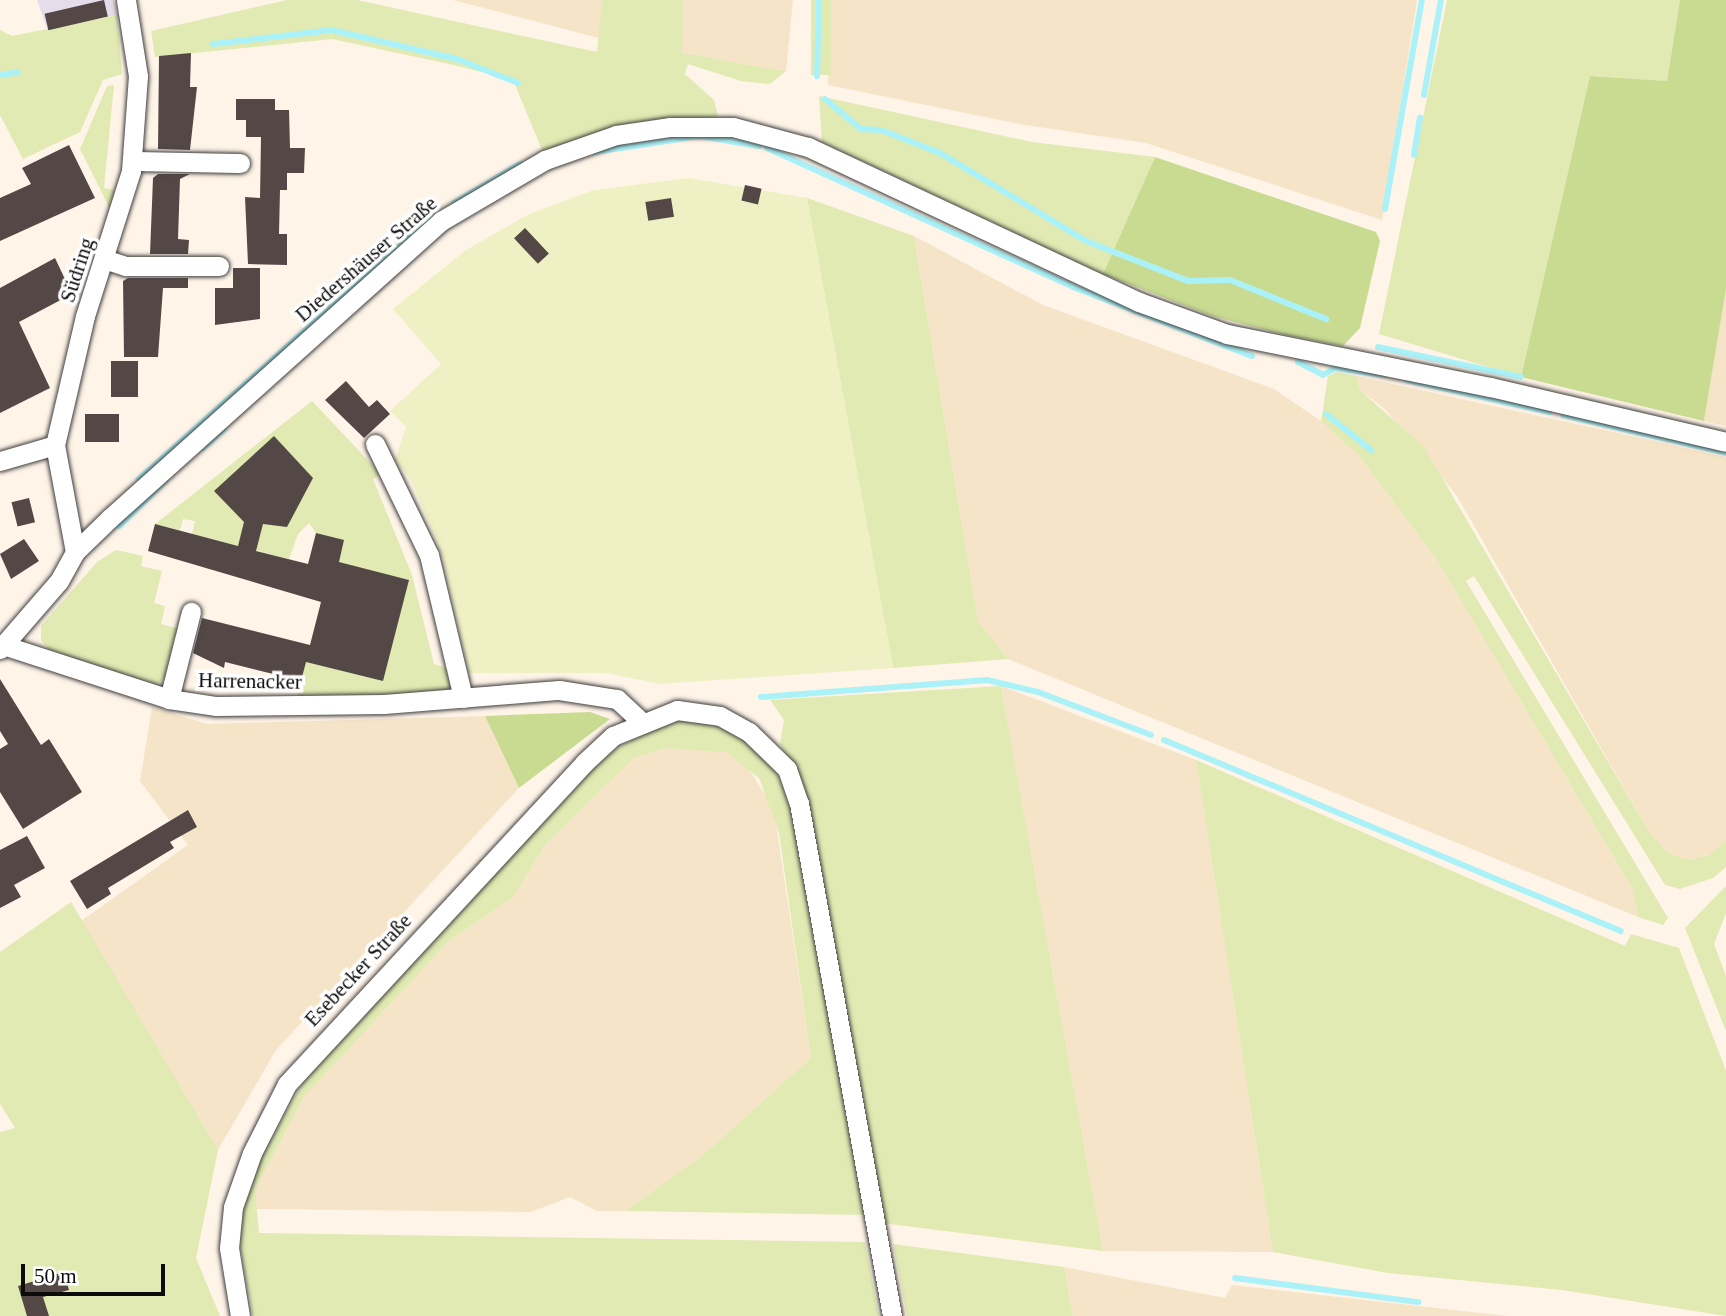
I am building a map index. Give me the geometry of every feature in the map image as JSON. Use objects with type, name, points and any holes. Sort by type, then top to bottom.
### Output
[{"type":"street","name":"Südring","points":[[75,552],[55,445],[132,160],[138,76],[126,0]]},
{"type":"street","name":"Diedershäuser Straße","points":[[2,647],[75,552],[441,221],[545,160],[616,135],[733,127],[808,147],[1139,302],[1227,334],[1490,387],[1726,442]]},
{"type":"street","points":[[132,160],[240,163]]},
{"type":"street","points":[[104,259],[125,265],[219,266]]},
{"type":"street","points":[[375,444],[429,555],[463,698]]},
{"type":"street","points":[[0,461],[55,445]]},
{"type":"street","points":[[169,699],[191,612]]},
{"type":"street","name":"Harrenacker","points":[[2,647],[169,699],[216,706],[592,692],[617,699],[641,721]]},
{"type":"street","name":"Esebecker Straße","points":[[240,1316],[229,1248],[233,1207],[251,1153],[287,1084],[583,763],[641,721],[677,710],[720,716],[764,744],[787,769],[799,803],[892,1316]]},
{"type":"shaded area","points":[[37,0],[114,0],[117,15],[47,29]]},
{"type":"shaded area","points":[[453,0],[602,0],[599,38]]},
{"type":"shaded area","points":[[683,0],[793,0],[786,71],[681,53]]},
{"type":"shaded area","points":[[831,0],[1417,0],[1382,220],[1146,143],[1019,124],[828,85]]},
{"type":"shaded area","points":[[914,236],[1043,305],[1274,389],[1321,421],[1359,456],[1437,560],[1632,888],[1638,917],[1008,659],[978,621]]},
{"type":"shaded area","points":[[1726,289],[1726,426],[1704,421]]},
{"type":"shaded area","points":[[1356,376],[1726,457],[1726,840],[1709,855],[1689,860],[1668,853],[1648,830],[1457,496],[1386,410],[1360,390]]},
{"type":"shaded area","points":[[1001,686],[1196,760],[1273,1252],[1103,1251]]},
{"type":"shaded area","points":[[152,707],[207,724],[485,716],[519,788],[276,1050],[218,1150],[81,921],[188,845],[140,781]]},
{"type":"shaded area","points":[[700,747],[726,752],[746,764],[774,810],[811,1058],[702,1156],[625,1211],[597,1211],[570,1197],[531,1212],[255,1209],[255,1190],[304,1097],[449,941],[513,897],[547,843],[633,759],[664,748]]},
{"type":"shaded area","points":[[1064,1267],[1225,1298],[1232,1285],[1507,1316],[1073,1316]]},
{"type":"green space","points":[[287,0],[357,0],[597,52],[602,0],[683,0],[682,53],[786,71],[770,84],[741,81],[688,64],[685,74],[714,100],[718,116],[611,130],[543,152],[513,80],[454,65],[332,39],[155,57],[151,31]]},
{"type":"green space","points":[[811,0],[831,0],[831,75],[811,75]]},
{"type":"green space","points":[[1447,0],[1680,0],[1667,81],[1590,76],[1521,377],[1379,334]]},
{"type":"green space","points":[[1680,0],[1726,0],[1726,289],[1704,421],[1521,377],[1590,76],[1667,81]]},
{"type":"green space","points":[[117,15],[122,74],[103,80],[80,132],[23,159],[0,115],[0,30],[12,36]]},
{"type":"green space","points":[[114,85],[104,188],[116,190],[110,209],[80,149],[107,86]]},
{"type":"green space","points":[[819,96],[1032,142],[1155,157],[1103,274],[822,142]]},
{"type":"green space","points":[[1155,157],[1376,232],[1380,241],[1360,328],[1343,346],[1286,335],[1212,316],[1103,274]]},
{"type":"green space","points":[[689,178],[807,198],[893,668],[660,684],[606,673],[469,673],[443,557],[411,480],[395,460],[406,427],[390,411],[441,364],[393,309],[466,250],[529,214],[594,190]]},
{"type":"green space","points":[[807,198],[914,236],[978,621],[1008,659],[893,668]]},
{"type":"green space","points":[[1337,372],[1356,376],[1360,390],[1424,447],[1648,830],[1668,853],[1689,860],[1709,855],[1726,840],[1726,867],[1713,878],[1680,889],[1665,885],[1474,576],[1466,581],[1668,918],[1663,925],[1638,917],[1632,888],[1437,560],[1359,456],[1321,421],[1328,376]]},
{"type":"green space","points":[[312,401],[381,474],[373,479],[412,575],[434,664],[450,669],[453,685],[442,692],[298,698],[298,682],[344,541],[316,533],[309,523],[298,534],[289,559],[192,534],[195,521],[183,519],[180,530],[155,524]]},
{"type":"green space","points":[[116,550],[143,556],[141,566],[162,571],[154,603],[165,606],[161,624],[181,629],[167,676],[155,686],[49,650],[41,640],[41,626],[97,562]]},
{"type":"green space","points":[[1001,686],[1103,1251],[882,1223],[795,766],[780,744],[784,720],[770,700]]},
{"type":"green space","points":[[590,712],[610,719],[519,788],[485,716]]},
{"type":"green space","points":[[689,720],[725,728],[751,744],[774,769],[788,797],[865,1215],[625,1211],[702,1156],[811,1058],[779,833],[759,778],[726,752],[664,748],[633,759],[547,843],[513,897],[449,941],[304,1097],[255,1190],[259,1233],[865,1242],[879,1316],[253,1316],[238,1233],[243,1204],[253,1172],[309,1071],[606,754],[664,723]]},
{"type":"green space","points":[[1196,760],[1625,946],[1631,934],[1679,948],[1726,1071],[1726,1316],[1562,1290],[1388,1273],[1273,1252]]},
{"type":"green space","points":[[1726,886],[1726,913],[1714,944],[1726,976],[1726,1031],[1685,928]]},
{"type":"green space","points":[[71,902],[218,1150],[196,1258],[220,1316],[0,1316],[0,1132],[15,1128],[0,1104],[0,952]]},
{"type":"green space","points":[[893,1244],[1064,1267],[1073,1316],[907,1316]]},
{"type":"building","points":[[104,0],[108,17],[48,30],[45,14]]},
{"type":"building","points":[[191,53],[190,87],[197,87],[190,150],[158,149],[159,56]]},
{"type":"building","points":[[236,99],[275,99],[275,110],[289,110],[290,148],[305,148],[304,173],[287,173],[287,190],[280,190],[279,234],[287,234],[287,265],[248,264],[245,197],[260,198],[261,137],[246,137],[246,120],[236,120]]},
{"type":"building","points":[[69,145],[95,198],[0,241],[0,198],[31,184],[22,168]]},
{"type":"building","points":[[158,174],[190,174],[180,179],[178,239],[189,240],[188,254],[150,254],[153,178]]},
{"type":"building","points":[[745,185],[762,189],[758,204],[741,201]]},
{"type":"building","points":[[671,198],[674,217],[648,221],[645,202]]},
{"type":"building","points":[[525,228],[549,254],[538,264],[514,238]]},
{"type":"building","points":[[55,258],[72,294],[19,322],[50,388],[0,413],[0,288]]},
{"type":"building","points":[[233,268],[260,268],[260,319],[215,325],[215,288],[233,288]]},
{"type":"building","points":[[128,278],[188,278],[188,288],[163,288],[158,357],[124,357],[123,281]]},
{"type":"building","points":[[111,361],[138,361],[138,397],[111,397]]},
{"type":"building","points":[[346,381],[369,407],[377,400],[390,414],[364,438],[325,400]]},
{"type":"building","points":[[85,414],[119,414],[119,442],[85,442]]},
{"type":"building","points":[[274,436],[313,478],[287,527],[263,524],[256,551],[308,564],[316,533],[344,540],[339,562],[409,580],[383,681],[306,662],[301,681],[225,662],[224,668],[193,653],[202,618],[310,645],[321,602],[148,551],[155,524],[238,546],[244,522],[214,491]]},
{"type":"building","points":[[29,498],[35,522],[18,527],[12,502]]},
{"type":"building","points":[[24,539],[39,561],[11,579],[0,554]]},
{"type":"building","points":[[0,679],[41,745],[49,739],[82,792],[23,829],[0,792],[0,749],[8,744],[0,731]]},
{"type":"building","points":[[188,810],[197,827],[170,842],[174,848],[108,888],[111,894],[87,909],[70,881]]},
{"type":"building","points":[[27,836],[45,868],[14,885],[21,897],[0,908],[0,850]]},
{"type":"building","points":[[64,1272],[69,1290],[43,1297],[49,1316],[27,1316],[18,1286]]},
{"type":"waterway","points":[[817,76],[819,0]]},
{"type":"waterway","points":[[1385,209],[1422,0]]},
{"type":"waterway","points":[[1424,95],[1441,0]]},
{"type":"waterway","points":[[213,44],[332,30],[457,59],[518,83]]},
{"type":"waterway","points":[[0,75],[18,72]]},
{"type":"waterway","points":[[825,99],[861,129],[881,130],[940,153],[1086,241],[1188,281],[1230,280],[1326,319]]},
{"type":"waterway","points":[[1414,155],[1420,117]]},
{"type":"waterway","points":[[595,152],[699,136],[759,146]]},
{"type":"waterway","points":[[767,148],[1073,287],[1252,356]]},
{"type":"waterway","points":[[454,203],[520,164]]},
{"type":"waterway","points":[[139,479],[431,218]]},
{"type":"waterway","points":[[1378,347],[1521,377]]},
{"type":"waterway","points":[[1298,362],[1323,375],[1335,368],[1383,375]]},
{"type":"waterway","points":[[1407,380],[1549,412]]},
{"type":"waterway","points":[[1326,414],[1371,450]]},
{"type":"waterway","points":[[1563,415],[1726,453]]},
{"type":"waterway","points":[[203,448],[224,429]]},
{"type":"waterway","points":[[119,526],[167,479]]},
{"type":"waterway","points":[[761,697],[987,680],[1038,692],[1151,735]]},
{"type":"waterway","points":[[1164,740],[1621,931]]},
{"type":"waterway","points":[[1235,1278],[1418,1302]]}]
